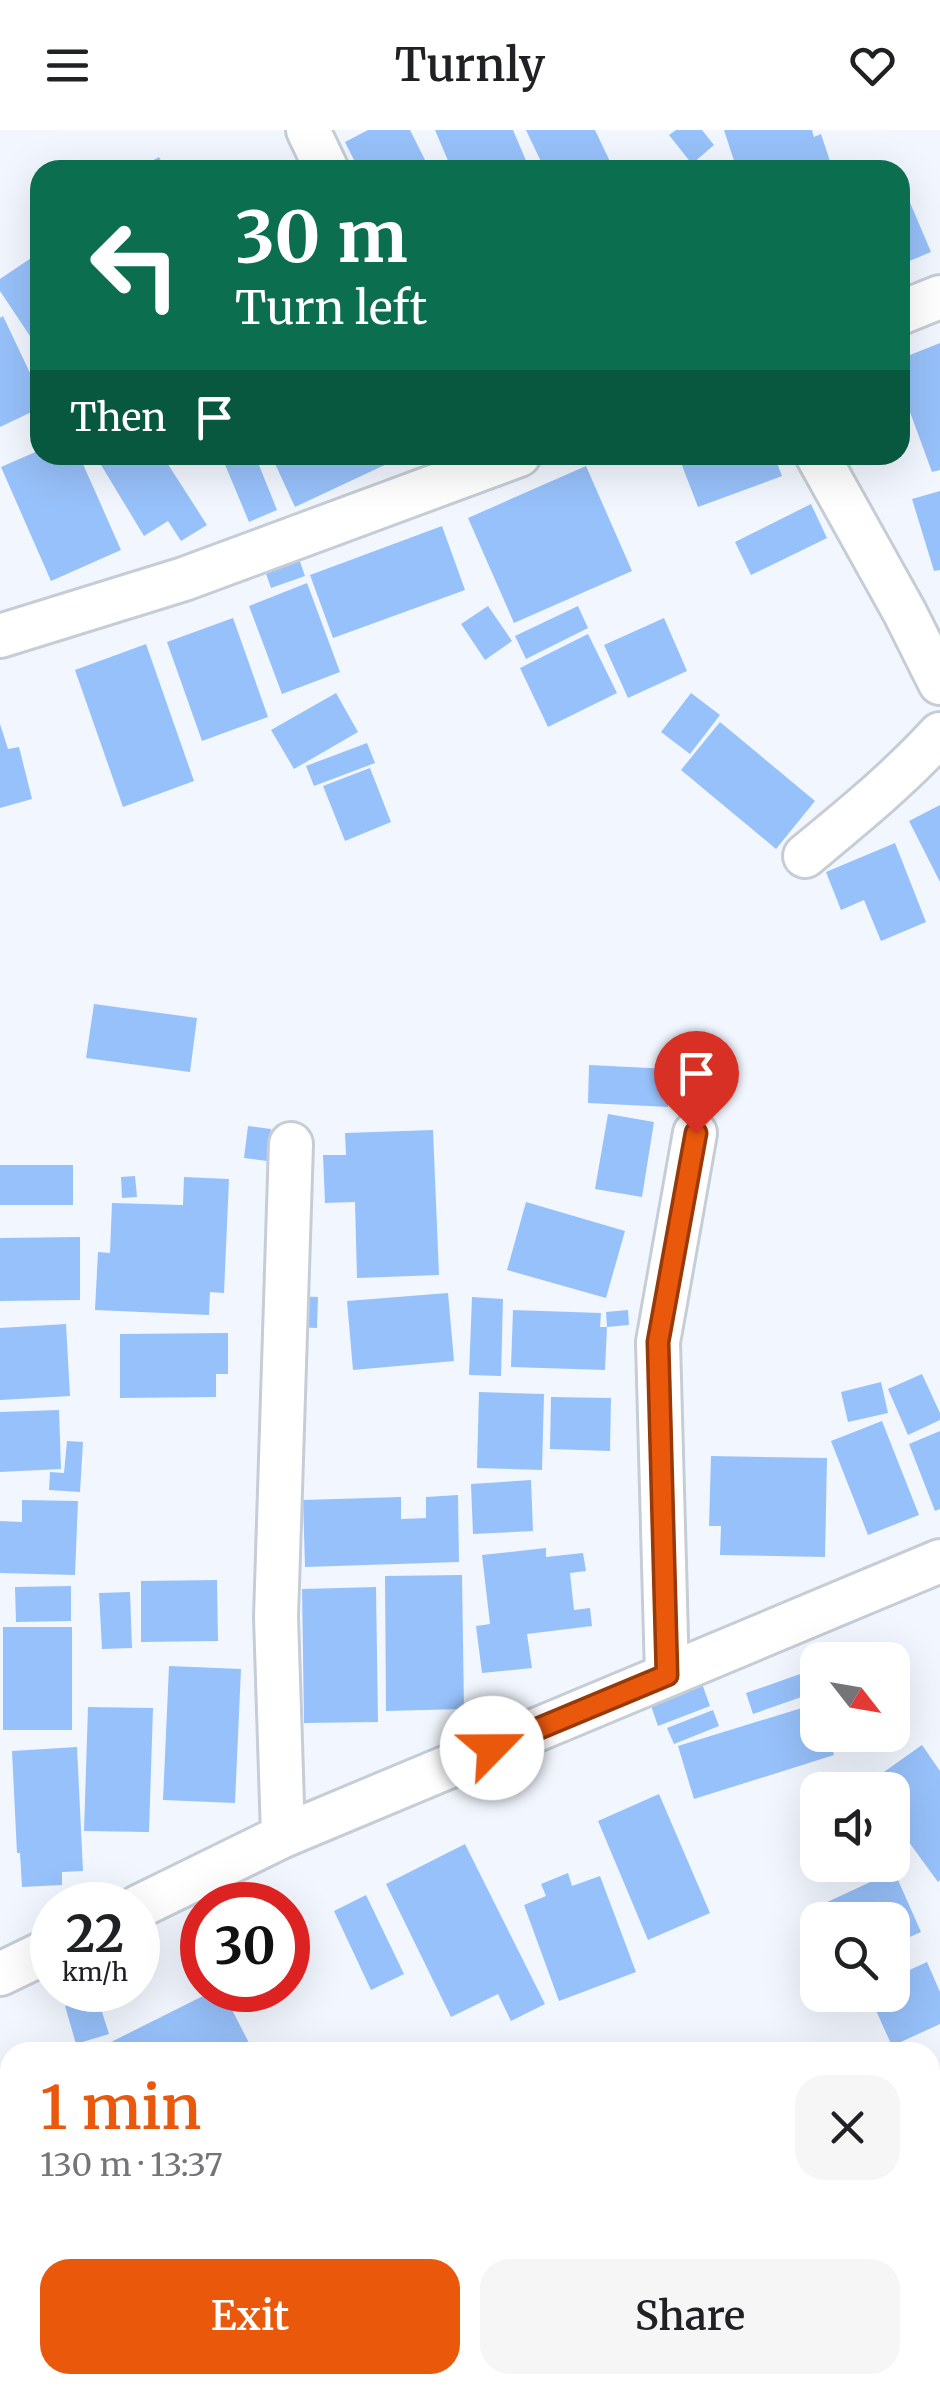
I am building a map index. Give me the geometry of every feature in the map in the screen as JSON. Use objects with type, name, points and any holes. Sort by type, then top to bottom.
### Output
[{"type":"street","points":[[308,130],[322,160]]},
{"type":"street","points":[[910,309],[940,297]]},
{"type":"street","points":[[0,636],[184,579],[464,465]]},
{"type":"street","points":[[823,465],[940,684]]},
{"type":"street","points":[[805,856],[863,808],[940,734]]},
{"type":"street","points":[[667,1675],[658,1342],[696,1133]]},
{"type":"street","points":[[284,1836],[276,1616],[291,1144]]},
{"type":"street","points":[[160,1896],[284,1836],[940,1561]]},
{"type":"street","points":[[0,1974],[30,1959]]},
{"type":"building","points":[[368,130],[410,130],[425,160],[354,160],[345,142]]},
{"type":"building","points":[[435,130],[513,130],[526,160],[448,160]]},
{"type":"building","points":[[526,130],[595,130],[609,160],[540,160]]},
{"type":"building","points":[[676,130],[702,130],[714,145],[697,160],[689,160],[669,135]]},
{"type":"building","points":[[724,130],[812,130],[814,137],[821,134],[830,160],[734,160]]},
{"type":"building","points":[[910,203],[931,252],[910,261]]},
{"type":"building","points":[[30,259],[30,336],[0,291],[0,279]]},
{"type":"building","points":[[3,316],[30,373],[30,413],[0,427]]},
{"type":"building","points":[[940,343],[940,470],[932,472],[910,412],[910,355]]},
{"type":"building","points":[[30,454],[30,465],[83,465],[121,550],[51,581],[1,467]]},
{"type":"building","points":[[101,465],[168,465],[207,525],[181,541],[168,521],[144,536]]},
{"type":"building","points":[[225,465],[259,465],[277,510],[249,522]]},
{"type":"building","points":[[276,465],[385,465],[295,507]]},
{"type":"building","points":[[682,465],[778,465],[782,476],[698,507]]},
{"type":"building","points":[[586,466],[632,571],[514,623],[468,518]]},
{"type":"building","points":[[940,491],[940,570],[934,571],[912,499]]},
{"type":"building","points":[[811,504],[827,538],[751,575],[735,542]]},
{"type":"building","points":[[442,526],[465,590],[333,638],[310,575]]},
{"type":"building","points":[[297,553],[305,576],[271,588],[263,565]]},
{"type":"building","points":[[307,583],[340,672],[282,694],[249,606]]},
{"type":"building","points":[[488,606],[512,641],[485,660],[461,624]]},
{"type":"building","points":[[578,606],[588,628],[526,659],[515,636]]},
{"type":"building","points":[[233,618],[268,717],[202,741],[167,642]]},
{"type":"building","points":[[664,618],[687,671],[628,698],[604,645]]},
{"type":"building","points":[[588,634],[617,693],[548,727],[520,668]]},
{"type":"building","points":[[146,644],[194,781],[123,807],[75,670]]},
{"type":"building","points":[[336,693],[358,732],[294,769],[271,730]]},
{"type":"building","points":[[691,693],[720,715],[690,754],[661,732]]},
{"type":"building","points":[[720,722],[815,801],[776,849],[681,770]]},
{"type":"building","points":[[0,724],[8,749],[19,747],[32,799],[0,808]]},
{"type":"building","points":[[367,743],[375,763],[314,786],[306,766]]},
{"type":"building","points":[[370,768],[391,822],[345,841],[323,786]]},
{"type":"building","points":[[940,805],[940,882],[909,821]]},
{"type":"building","points":[[895,843],[926,922],[881,941],[864,900],[841,910],[826,872]]},
{"type":"building","points":[[94,1004],[197,1018],[190,1072],[86,1058]]},
{"type":"building","points":[[589,1065],[670,1069],[668,1107],[588,1103]]},
{"type":"building","points":[[608,1114],[654,1122],[642,1197],[595,1189]]},
{"type":"building","points":[[248,1126],[271,1129],[267,1161],[244,1158]]},
{"type":"building","points":[[433,1130],[439,1275],[357,1278],[355,1202],[325,1203],[323,1155],[346,1155],[345,1133]]},
{"type":"building","points":[[0,1165],[73,1165],[73,1205],[0,1205]]},
{"type":"building","points":[[135,1176],[137,1197],[122,1198],[121,1177]]},
{"type":"building","points":[[184,1177],[229,1179],[224,1293],[210,1292],[209,1315],[95,1310],[98,1252],[110,1253],[112,1203],[183,1205]]},
{"type":"building","points":[[526,1202],[625,1231],[606,1298],[507,1270]]},
{"type":"building","points":[[80,1237],[80,1300],[0,1301],[0,1238]]},
{"type":"building","points":[[448,1293],[454,1361],[353,1370],[347,1301]]},
{"type":"building","points":[[292,1296],[318,1297],[317,1328],[291,1327]]},
{"type":"building","points":[[472,1297],[503,1299],[501,1376],[469,1375]]},
{"type":"building","points":[[513,1310],[601,1313],[600,1327],[607,1327],[605,1370],[511,1367]]},
{"type":"building","points":[[628,1310],[629,1325],[607,1327],[606,1312]]},
{"type":"building","points":[[66,1324],[70,1396],[0,1400],[0,1328]]},
{"type":"building","points":[[228,1333],[228,1374],[216,1374],[216,1397],[120,1398],[120,1334]]},
{"type":"building","points":[[922,1374],[940,1420],[908,1435],[888,1389]]},
{"type":"building","points":[[881,1382],[888,1413],[848,1422],[841,1392]]},
{"type":"building","points":[[479,1392],[544,1394],[542,1470],[477,1468]]},
{"type":"building","points":[[551,1397],[611,1398],[610,1451],[550,1449]]},
{"type":"building","points":[[59,1410],[61,1469],[0,1472],[0,1412]]},
{"type":"building","points":[[882,1421],[919,1515],[868,1535],[831,1441]]},
{"type":"building","points":[[940,1431],[940,1509],[935,1511],[909,1444]]},
{"type":"building","points":[[67,1441],[83,1442],[80,1492],[49,1490],[50,1472],[64,1473]]},
{"type":"building","points":[[711,1456],[827,1458],[825,1557],[720,1555],[721,1526],[709,1526]]},
{"type":"building","points":[[531,1480],[533,1531],[473,1534],[471,1484]]},
{"type":"building","points":[[458,1495],[459,1562],[305,1567],[303,1500],[401,1497],[401,1519],[426,1518],[426,1497]]},
{"type":"building","points":[[22,1500],[78,1501],[75,1575],[0,1573],[0,1521],[22,1522]]},
{"type":"building","points":[[546,1548],[546,1557],[583,1553],[586,1571],[570,1573],[574,1610],[590,1608],[592,1626],[527,1634],[532,1668],[482,1673],[476,1626],[490,1624],[482,1555]]},
{"type":"building","points":[[462,1575],[464,1709],[386,1711],[385,1576]]},
{"type":"building","points":[[217,1580],[218,1641],[141,1642],[141,1581]]},
{"type":"building","points":[[71,1586],[71,1621],[16,1622],[15,1587]]},
{"type":"building","points":[[376,1587],[378,1722],[304,1723],[302,1589]]},
{"type":"building","points":[[130,1592],[132,1648],[102,1649],[99,1593]]},
{"type":"building","points":[[3,1627],[72,1627],[72,1730],[3,1730]]},
{"type":"building","points":[[169,1666],[241,1669],[235,1803],[163,1800]]},
{"type":"building","points":[[800,1674],[800,1698],[753,1714],[746,1693]]},
{"type":"building","points":[[700,1678],[710,1706],[658,1726],[648,1697]]},
{"type":"building","points":[[88,1707],[153,1708],[149,1832],[84,1831]]},
{"type":"building","points":[[800,1709],[800,1752],[834,1755],[694,1799],[678,1746]]},
{"type":"building","points":[[713,1710],[719,1726],[674,1744],[667,1728]]},
{"type":"building","points":[[922,1745],[940,1771],[938,1882],[910,1844],[910,1772],[884,1772]]},
{"type":"building","points":[[77,1747],[83,1871],[62,1872],[62,1882],[30,1882],[30,1887],[22,1887],[12,1751]]},
{"type":"building","points":[[659,1794],[710,1913],[648,1940],[598,1821]]},
{"type":"building","points":[[465,1844],[545,2004],[511,2021],[498,1994],[451,2017],[386,1884]]},
{"type":"building","points":[[568,1873],[572,1886],[600,1876],[636,1972],[559,2001],[524,1905],[546,1896],[541,1884]]},
{"type":"building","points":[[870,1882],[899,1882],[908,1902],[827,1902]]},
{"type":"building","points":[[366,1895],[404,1974],[371,1990],[334,1911]]},
{"type":"building","points":[[910,1907],[921,1932],[910,1937]]},
{"type":"building","points":[[927,1962],[940,1992],[940,2024],[901,2042],[890,2042],[877,2012],[910,2012],[910,1970]]},
{"type":"building","points":[[180,2008],[180,2012],[233,2012],[248,2042],[111,2042]]},
{"type":"building","points":[[67,2012],[102,2012],[109,2034],[75,2042]]},
{"type":"route","points":[[492,1748],[667,1675],[658,1342],[696,1133]]}]
